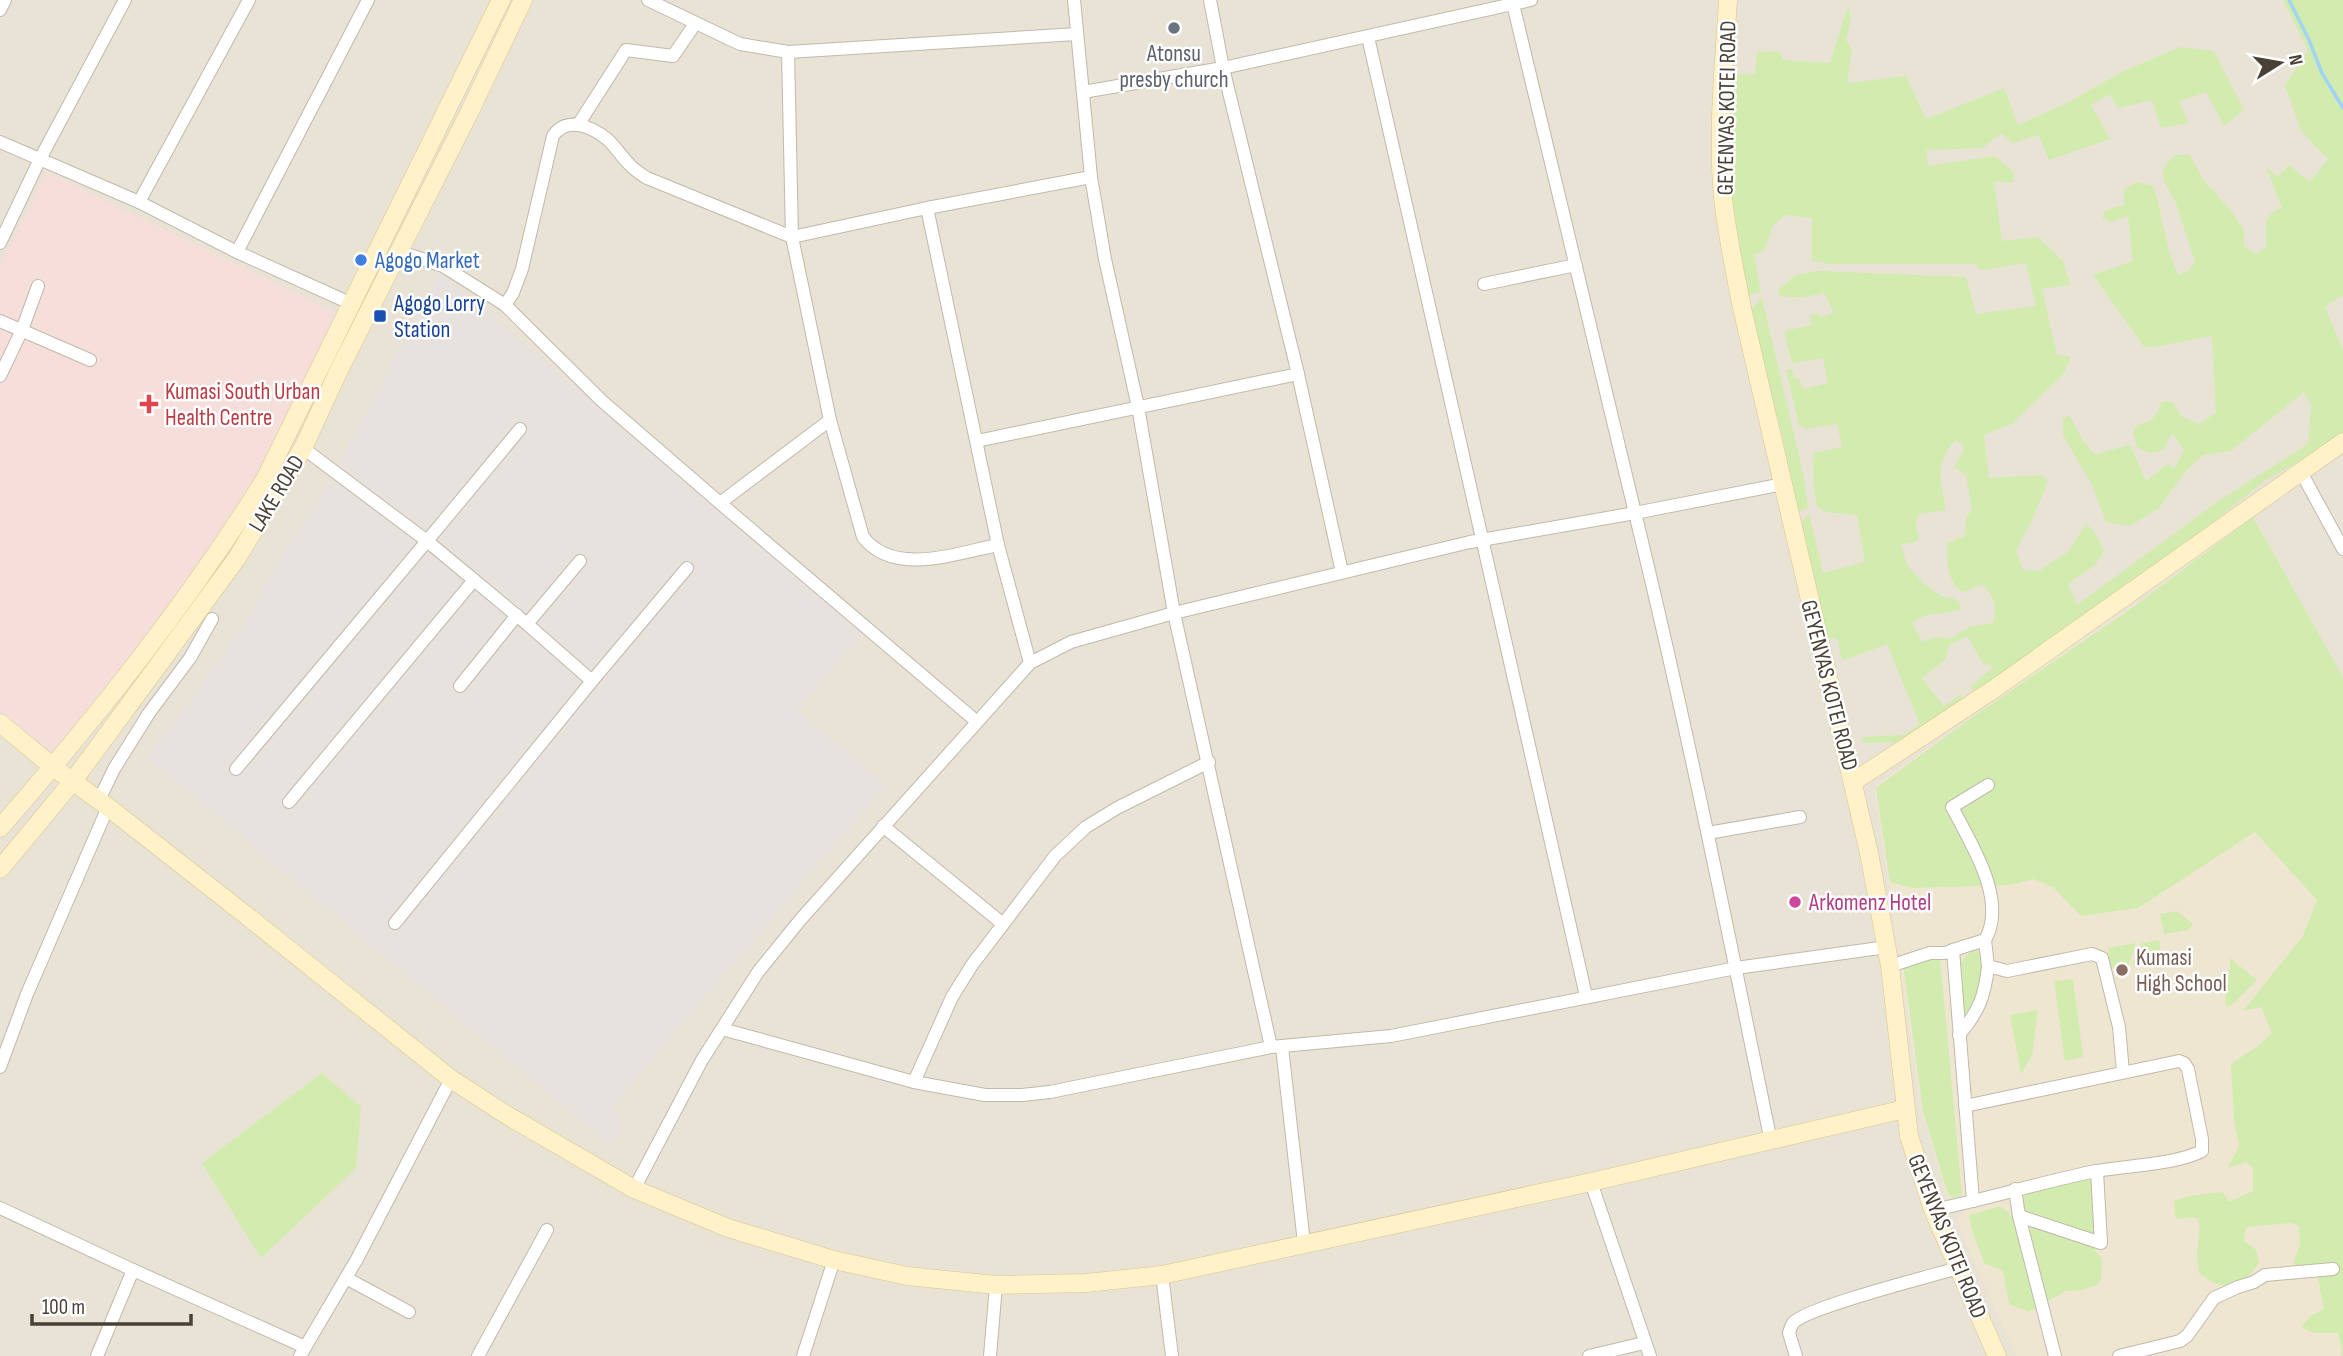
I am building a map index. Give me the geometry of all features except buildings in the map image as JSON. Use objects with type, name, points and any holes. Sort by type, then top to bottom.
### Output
[{"type":"street","points":[[0,10],[5,0]]},
{"type":"street","points":[[0,243],[40,159],[125,0]]},
{"type":"street","points":[[139,202],[249,0]]},
{"type":"street","points":[[237,252],[368,0]]},
{"type":"street","name":"LAKE ROAD","points":[[0,828],[53,767],[160,631],[239,520],[265,478],[501,0]]},
{"type":"street","name":"LAKE ROAD","points":[[0,869],[73,781],[237,558],[303,448],[523,0]]},
{"type":"street","points":[[648,0],[740,44],[788,52],[1077,34]]},
{"type":"street","points":[[1074,0],[1091,177],[1107,271],[1138,407],[1174,613],[1277,1047],[1304,1243]]},
{"type":"street","points":[[1210,0],[1223,68],[1298,374],[1342,572]]},
{"type":"street","points":[[1083,92],[1223,68],[1531,0]]},
{"type":"street","name":"GEYENYAS KOTEI ROAD","points":[[1728,0],[1721,106],[1723,197],[1742,308],[1853,782],[1887,947],[1905,1109],[1916,1163],[1933,1210],[1997,1356]]},
{"type":"street","points":[[1513,4],[1666,641],[1771,1142]]},
{"type":"street","points":[[578,125],[626,50],[673,56],[695,24]]},
{"type":"street","points":[[1368,37],[1586,996]]},
{"type":"street","points":[[788,52],[792,237],[830,420],[863,537],[871,547],[887,556],[918,560],[998,545]]},
{"type":"street","points":[[505,305],[513,293],[522,269],[553,136],[562,125],[578,125],[608,140],[630,166],[647,178],[792,237],[1091,177]]},
{"type":"street","points":[[0,142],[139,202],[237,252],[352,304]]},
{"type":"street","points":[[927,208],[998,545],[1030,663]]},
{"type":"street","points":[[398,251],[443,266],[505,305],[602,401],[976,721]]},
{"type":"street","points":[[1485,284],[1576,265]]},
{"type":"street","points":[[0,376],[22,330],[38,286]]},
{"type":"street","points":[[0,321],[90,360]]},
{"type":"street","points":[[977,441],[1298,374]]},
{"type":"street","points":[[720,503],[830,420]]},
{"type":"street","points":[[236,769],[520,429]]},
{"type":"street","points":[[1853,782],[2006,681],[2343,442]]},
{"type":"street","points":[[303,448],[427,541],[592,681]]},
{"type":"street","points":[[2301,472],[2343,549]]},
{"type":"street","points":[[634,1189],[702,1060],[758,972],[801,919],[1030,663],[1071,642],[1174,613],[1342,572],[1481,539],[1783,484]]},
{"type":"street","points":[[527,624],[580,561]]},
{"type":"street","points":[[395,923],[687,568]]},
{"type":"street","points":[[289,802],[474,580]]},
{"type":"street","points":[[460,686],[517,615]]},
{"type":"street","points":[[0,1067],[103,804],[114,769],[190,658],[212,619]]},
{"type":"street","points":[[0,723],[451,1079],[505,1114],[634,1189],[728,1228],[834,1260],[907,1276],[996,1286],[1086,1283],[1162,1275],[1771,1142],[1905,1109]]},
{"type":"street","points":[[914,1083],[952,998],[972,965],[1055,856],[1086,827],[1144,793],[1209,762]]},
{"type":"street","points":[[1959,1035],[1971,1020],[1986,992],[1988,966],[1985,940],[1994,912],[1989,888],[1973,848],[1952,807],[1988,785]]},
{"type":"street","points":[[1708,833],[1800,817]]},
{"type":"street","points":[[883,826],[1003,924]]},
{"type":"street","points":[[1890,966],[1985,940]]},
{"type":"street","points":[[722,1028],[914,1083],[985,1095],[1023,1095],[1277,1047],[1391,1036],[1736,968],[1887,947]]},
{"type":"street","points":[[1953,950],[1973,1201]]},
{"type":"street","points":[[1988,966],[2007,971],[2092,954],[2102,958],[2119,1027],[2123,1072]]},
{"type":"street","points":[[1933,1210],[2096,1171],[2166,1160],[2202,1151],[2188,1069],[2184,1063],[2169,1062],[1965,1106]]},
{"type":"street","points":[[0,1208],[303,1351],[346,1278],[451,1079]]},
{"type":"street","points":[[2020,1216],[2101,1243],[2096,1171]]},
{"type":"street","points":[[1591,1182],[1650,1356]]},
{"type":"street","points":[[2015,1189],[2055,1356]]},
{"type":"street","points":[[478,1356],[547,1230]]},
{"type":"street","points":[[803,1356],[834,1260]]},
{"type":"street","points":[[1796,1356],[1789,1333],[1794,1322],[1817,1309],[1958,1268]]},
{"type":"street","points":[[2119,1356],[2180,1341],[2187,1336],[2214,1298],[2265,1275],[2333,1269]]},
{"type":"street","points":[[97,1356],[133,1270]]},
{"type":"street","points":[[1162,1275],[1172,1356]]},
{"type":"street","points":[[346,1278],[410,1312]]},
{"type":"street","points":[[990,1356],[996,1286]]},
{"type":"street","points":[[1589,1356],[1644,1343]]},
{"type":"shaded area","points":[[0,0],[2343,0],[2343,1356],[0,1356]]},
{"type":"shaded area","name":"Kumasi South Urban Health Centre","points":[[47,172],[339,314],[255,493],[188,592],[53,752],[0,712],[0,265]]},
{"type":"shaded area","points":[[439,272],[864,632],[798,711],[887,785],[613,1107],[623,1126],[612,1147],[146,758],[244,625],[272,571],[330,480]]},
{"type":"shaded area","name":"Kumasi High School","points":[[2253,516],[2343,678],[2343,1356],[2016,1356],[1956,1220],[1964,1216],[1963,1197],[1952,1200],[1947,1198],[1921,1111],[1874,787],[2021,681],[2142,599]]},
{"type":"green space","points":[[2283,0],[2343,0],[2343,295],[2325,307],[2343,350],[2343,432],[2266,480],[2184,545],[1975,695],[1971,686],[1990,670],[1993,664],[1984,665],[1967,636],[1949,645],[1945,660],[1922,678],[1944,706],[1960,695],[1964,702],[1897,742],[1863,742],[1862,737],[1904,735],[1918,726],[1919,722],[1887,644],[1842,661],[1837,638],[1823,639],[1809,573],[1802,522],[1809,513],[1823,573],[1865,562],[1857,515],[1827,512],[1817,507],[1813,453],[1842,447],[1837,424],[1805,429],[1799,425],[1786,370],[1792,369],[1794,378],[1799,379],[1803,389],[1828,383],[1823,358],[1792,363],[1784,331],[1812,325],[1810,315],[1818,314],[1820,317],[1834,313],[1824,293],[1790,297],[1779,295],[1778,290],[1796,275],[1819,271],[1966,277],[1976,314],[2036,306],[2026,263],[1980,270],[1976,264],[1830,264],[1812,261],[1812,218],[1786,215],[1773,225],[1764,251],[1754,255],[1761,292],[1744,296],[1727,187],[1728,75],[1755,74],[1757,52],[1779,51],[1783,60],[1830,63],[1848,6],[1850,19],[1846,40],[1852,50],[1847,83],[1906,76],[1926,119],[2004,88],[2018,125],[2071,101],[2122,72],[2180,47],[2214,51],[2244,110],[2224,126],[2206,92],[2179,102],[2189,123],[2161,128],[2152,100],[2118,108],[2110,94],[2091,105],[2110,139],[2049,160],[2039,135],[2012,143],[2002,133],[1982,148],[1926,150],[1928,166],[1995,156],[2013,172],[2014,182],[1994,182],[2002,241],[2038,237],[2063,261],[2070,285],[2042,289],[2057,355],[2071,356],[2064,373],[2012,424],[1984,435],[1989,478],[2042,475],[2048,481],[2016,550],[2023,570],[2039,571],[2069,551],[2086,524],[2094,531],[2104,551],[2095,565],[2068,584],[2077,605],[2217,502],[2308,444],[2311,406],[2304,392],[2231,451],[2203,455],[2186,471],[2159,508],[2130,526],[2106,522],[2092,485],[2063,435],[2063,417],[2070,416],[2083,441],[2095,454],[2130,445],[2146,481],[2169,463],[2174,469],[2184,450],[2172,433],[2163,450],[2149,453],[2137,447],[2133,433],[2137,425],[2153,418],[2161,402],[2172,401],[2181,416],[2199,424],[2216,413],[2212,336],[2144,347],[2093,275],[2133,261],[2128,216],[2111,222],[2102,218],[2106,210],[2124,205],[2124,189],[2137,182],[2154,186],[2169,251],[2178,275],[2188,271],[2195,262],[2176,203],[2164,181],[2163,168],[2175,155],[2190,155],[2204,181],[2244,230],[2244,246],[2256,254],[2266,247],[2268,218],[2282,208],[2266,167],[2278,177],[2289,165],[2310,182],[2328,159],[2301,131],[2285,85],[2308,51]],"holes":[[[1955,440],[1963,445],[1964,449],[1954,467],[1966,475],[1972,509],[1966,519],[1965,536],[1947,543],[1949,570],[1953,581],[1962,592],[1982,585],[1990,593],[1995,607],[1993,623],[1969,627],[1950,639],[1935,637],[1922,642],[1912,623],[1924,616],[1960,610],[1960,603],[1941,596],[1924,584],[1907,565],[1901,544],[1917,542],[1919,533],[1916,519],[1920,514],[1946,510],[1941,465]]]},
{"type":"green space","points":[[1762,298],[1804,477],[1808,508],[1798,512],[1783,439],[1749,312]]},
{"type":"green space","points":[[2253,517],[2343,677],[2343,1356],[2338,1333],[2314,1333],[2301,1327],[2312,1315],[2324,1309],[2318,1278],[2295,1270],[2294,1260],[2300,1246],[2299,1226],[2291,1223],[2246,1227],[2244,1241],[2256,1250],[2259,1263],[2239,1283],[2216,1284],[2199,1273],[2197,1254],[2200,1224],[2195,1217],[2176,1219],[2174,1201],[2189,1196],[2223,1192],[2229,1202],[2253,1191],[2253,1168],[2246,1162],[2228,1168],[2239,1146],[2234,1120],[2231,1064],[2272,1033],[2261,1007],[2243,1011],[2303,936],[2317,900],[2255,832],[2138,908],[2081,916],[2054,888],[2034,879],[2009,885],[1911,888],[1890,882],[1876,788],[1971,718],[2132,608]]},
{"type":"green space","points":[[2177,911],[2193,924],[2188,930],[2164,934],[2160,914]]},
{"type":"green space","points":[[2159,940],[2162,961],[2132,965],[2142,943]]},
{"type":"green space","points":[[2136,943],[2128,966],[2110,968],[2108,948]]},
{"type":"green space","points":[[1972,950],[1978,950],[1985,981],[1965,1025],[1958,965]]},
{"type":"green space","points":[[1940,957],[1962,1195],[1953,1198],[1948,1194],[1923,1111],[1903,964]]},
{"type":"green space","points":[[2230,958],[2257,980],[2227,1007],[2225,993]]},
{"type":"green space","points":[[2073,979],[2083,1057],[2065,1061],[2054,981]]},
{"type":"green space","points":[[2038,1010],[2032,1056],[2021,1074],[2010,1015]]},
{"type":"green space","points":[[322,1073],[361,1107],[356,1168],[261,1258],[202,1163]]},
{"type":"green space","points":[[2091,1180],[2095,1230],[2092,1235],[2023,1212],[2022,1197],[2055,1182]]},
{"type":"green space","points":[[1997,1207],[2005,1209],[2013,1219],[2093,1247],[2102,1259],[2101,1280],[2097,1285],[2082,1290],[2066,1291],[2029,1312],[2009,1304],[2003,1271],[1984,1263],[1969,1215]]},
{"type":"waterway","points":[[2289,0],[2322,73],[2343,108]]},
{"type":"place","name":"Atonsu presby church","points":[[1174,28]]},
{"type":"place","name":"Agogo Market","points":[[361,260]]},
{"type":"place","name":"Agogo Lorry Station","points":[[380,316]]},
{"type":"place","name":"Kumasi South Urban Health Centre","points":[[149,404]]},
{"type":"place","name":"Arkomenz Hotel","points":[[1795,902]]},
{"type":"place","name":"Kumasi High School","points":[[2122,970]]}]
